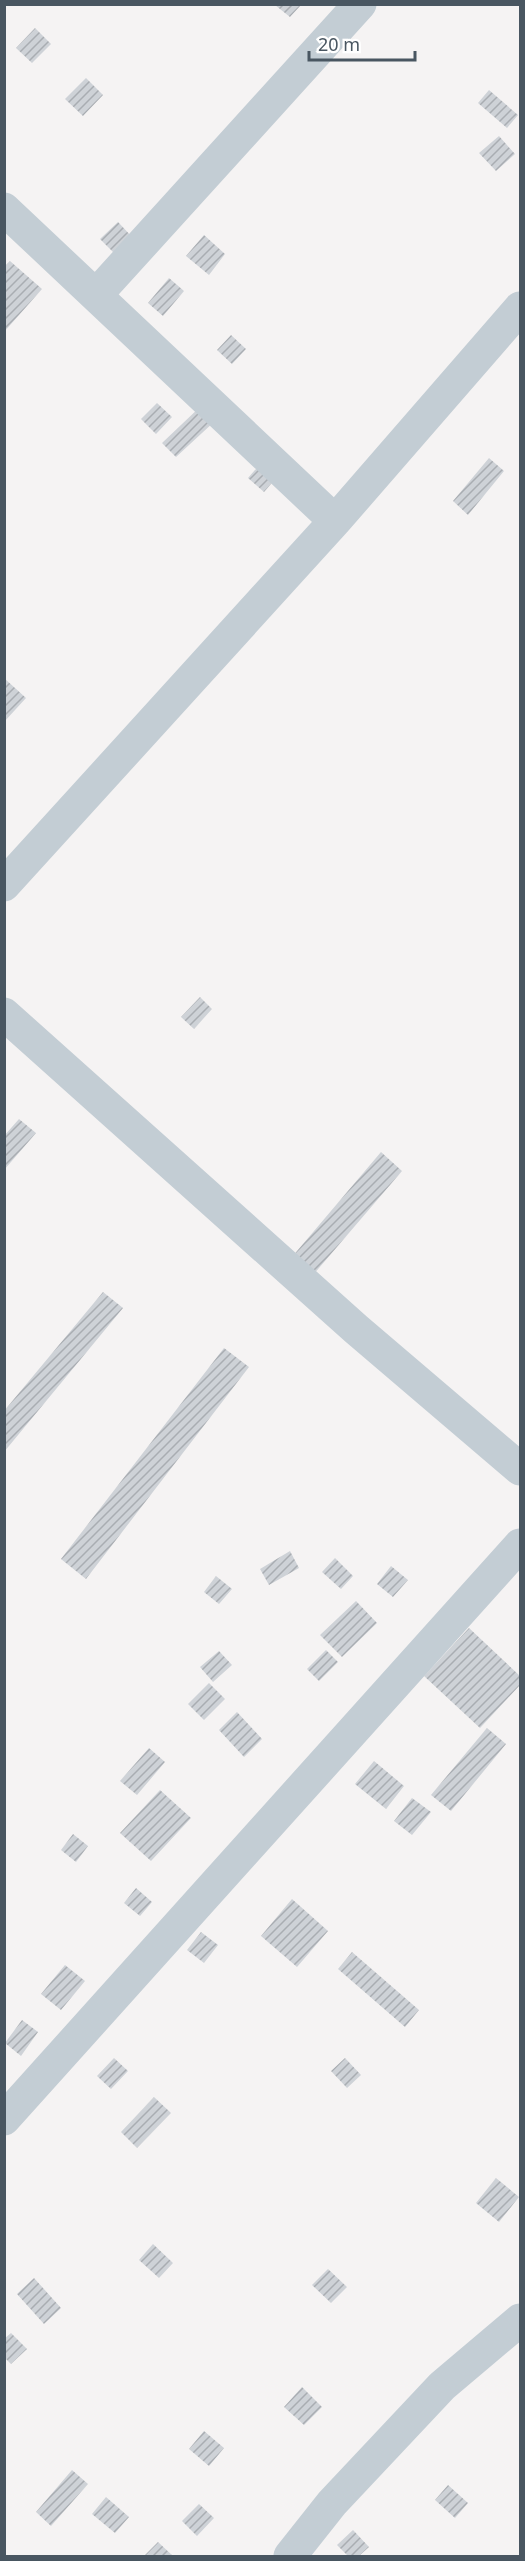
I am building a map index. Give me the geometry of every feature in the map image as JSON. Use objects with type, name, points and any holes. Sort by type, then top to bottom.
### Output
[{"type":"street","points":[[96,295],[360,4]]},
{"type":"street","points":[[4,209],[335,521]]},
{"type":"street","points":[[4,885],[335,521],[520,308]]},
{"type":"street","points":[[4,1014],[356,1329],[520,1469]]},
{"type":"street","points":[[4,2120],[520,1545]]},
{"type":"street","points":[[290,2556],[332,2503],[442,2386],[520,2320]]},
{"type":"building","points":[[275,5],[301,5],[290,17]]},
{"type":"building","points":[[35,28],[51,44],[32,63],[16,48]]},
{"type":"building","points":[[86,78],[103,95],[83,116],[65,99]]},
{"type":"building","points":[[489,90],[518,115],[507,128],[478,103]]},
{"type":"building","points":[[499,136],[515,154],[496,171],[479,153]]},
{"type":"building","points":[[118,222],[133,238],[116,255],[100,239]]},
{"type":"building","points":[[204,235],[225,254],[209,275],[186,256]]},
{"type":"building","points":[[10,261],[42,289],[4,332],[4,267]]},
{"type":"building","points":[[169,278],[184,291],[163,316],[148,303]]},
{"type":"building","points":[[231,335],[246,349],[232,364],[217,350]]},
{"type":"building","points":[[157,403],[172,417],[156,434],[141,419]]},
{"type":"building","points":[[201,406],[215,421],[176,457],[162,443]]},
{"type":"building","points":[[489,458],[504,471],[468,515],[453,501]]},
{"type":"building","points":[[262,462],[278,476],[264,492],[248,478]]},
{"type":"building","points":[[4,678],[26,698],[4,722]]},
{"type":"building","points":[[200,997],[212,1009],[194,1029],[181,1017]]},
{"type":"building","points":[[19,1119],[36,1133],[4,1170],[4,1136]]},
{"type":"building","points":[[381,1152],[402,1171],[307,1282],[286,1264]]},
{"type":"building","points":[[103,1292],[123,1308],[4,1452],[4,1411]]},
{"type":"building","points":[[224,1348],[249,1367],[86,1579],[61,1559]]},
{"type":"building","points":[[290,1551],[299,1568],[269,1585],[260,1569]]},
{"type":"building","points":[[335,1558],[353,1576],[341,1589],[322,1572]]},
{"type":"building","points":[[391,1566],[408,1580],[393,1597],[377,1584]]},
{"type":"building","points":[[216,1576],[232,1589],[219,1604],[204,1592]]},
{"type":"building","points":[[356,1601],[377,1623],[342,1657],[320,1635]]},
{"type":"building","points":[[469,1628],[520,1676],[520,1685],[480,1728],[424,1676]]},
{"type":"building","points":[[326,1650],[338,1662],[319,1681],[307,1669]]},
{"type":"building","points":[[219,1651],[232,1665],[213,1682],[200,1667]]},
{"type":"building","points":[[209,1683],[225,1699],[204,1720],[188,1704]]},
{"type":"building","points":[[237,1712],[262,1739],[244,1757],[219,1730]]},
{"type":"building","points":[[487,1728],[506,1744],[451,1811],[431,1795]]},
{"type":"building","points":[[149,1748],[165,1762],[137,1795],[120,1781]]},
{"type":"building","points":[[374,1761],[404,1786],[386,1809],[355,1784]]},
{"type":"building","points":[[160,1790],[191,1818],[151,1861],[120,1833]]},
{"type":"building","points":[[412,1798],[431,1812],[412,1835],[394,1821]]},
{"type":"building","points":[[73,1834],[88,1846],[76,1862],[61,1850]]},
{"type":"building","points":[[136,1888],[152,1902],[140,1916],[124,1903]]},
{"type":"building","points":[[292,1899],[328,1931],[297,1967],[261,1936]]},
{"type":"building","points":[[201,1932],[218,1945],[204,1963],[187,1950]]},
{"type":"building","points":[[352,1952],[419,2010],[405,2027],[338,1969]]},
{"type":"building","points":[[65,1965],[85,1981],[61,2010],[41,1994]]},
{"type":"building","points":[[22,2020],[38,2032],[21,2056],[5,2043]]},
{"type":"building","points":[[114,2058],[128,2071],[111,2089],[97,2076]]},
{"type":"building","points":[[345,2058],[361,2075],[347,2088],[331,2071]]},
{"type":"building","points":[[154,2097],[171,2113],[137,2148],[121,2132]]},
{"type":"building","points":[[496,2178],[519,2197],[499,2222],[476,2203]]},
{"type":"building","points":[[153,2244],[173,2263],[159,2278],[139,2260]]},
{"type":"building","points":[[328,2269],[347,2287],[331,2303],[312,2285]]},
{"type":"building","points":[[34,2278],[61,2308],[44,2324],[17,2294]]},
{"type":"building","points":[[11,2333],[27,2349],[11,2364],[4,2357],[4,2339]]},
{"type":"building","points":[[302,2387],[322,2407],[304,2425],[284,2407]]},
{"type":"building","points":[[204,2431],[224,2448],[209,2466],[189,2449]]},
{"type":"building","points":[[72,2470],[88,2484],[51,2526],[36,2512]]},
{"type":"building","points":[[448,2485],[468,2503],[455,2518],[435,2500]]},
{"type":"building","points":[[106,2497],[129,2517],[115,2533],[92,2514]]},
{"type":"building","points":[[199,2504],[214,2518],[197,2536],[182,2521]]},
{"type":"building","points":[[353,2530],[369,2547],[359,2556],[348,2556],[337,2545]]},
{"type":"building","points":[[158,2542],[173,2556],[144,2556]]}]
